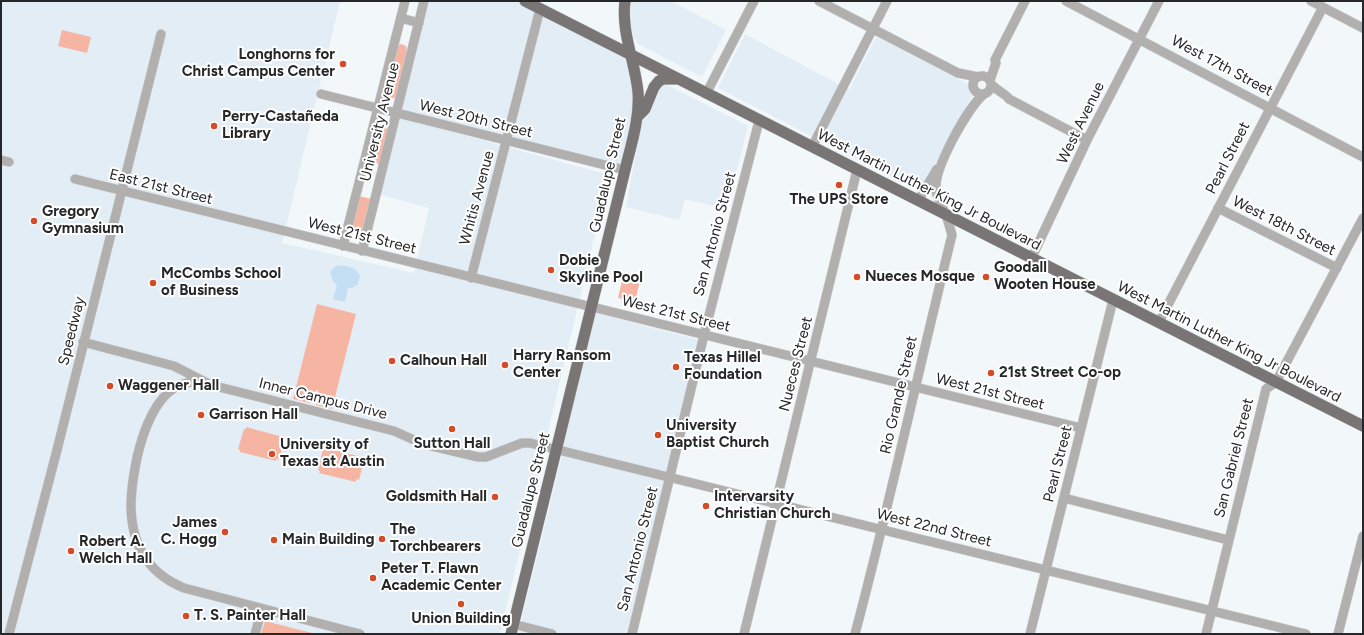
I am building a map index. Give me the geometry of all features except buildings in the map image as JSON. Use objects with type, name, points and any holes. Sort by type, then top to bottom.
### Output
[{"type":"main road","name":"West Martin Luther King Jr Boulevard","points":[[525,1],[678,80],[1363,426]]},
{"type":"main road","name":"Guadalupe Street","points":[[512,629],[592,308],[637,117],[638,93],[624,18],[625,1]]},
{"type":"main road","points":[[637,117],[645,109],[654,87],[659,81],[663,79],[678,80]]},
{"type":"street","name":"University Avenue","points":[[343,246],[405,1]]},
{"type":"street","name":"University Avenue","points":[[362,251],[424,1]]},
{"type":"street","points":[[706,94],[754,1]]},
{"type":"street","points":[[819,1],[958,73],[985,79],[1009,99],[1087,140]]},
{"type":"street","points":[[812,147],[887,1]]},
{"type":"street","points":[[985,79],[988,69],[995,60],[1025,1]]},
{"type":"street","name":"West 17th Street","points":[[1066,1],[1140,38],[1363,157]]},
{"type":"street","name":"West Avenue","points":[[1031,259],[1087,140],[1159,1]]},
{"type":"street","points":[[1311,1],[1363,28]]},
{"type":"street","name":"Pearl Street","points":[[1159,322],[1323,7]]},
{"type":"street","name":"Whitis Avenue","points":[[471,278],[540,9]]},
{"type":"street","points":[[401,18],[419,23]]},
{"type":"street","name":"Speedway","points":[[10,634],[161,34]]},
{"type":"street","points":[[396,38],[414,43]]},
{"type":"street","points":[[958,73],[974,87],[979,94],[993,94],[1005,100],[1009,99]]},
{"type":"street","points":[[974,87],[974,81],[985,79]]},
{"type":"street","points":[[985,79],[991,88],[985,94]]},
{"type":"street","name":"Rio Grande Street","points":[[855,634],[882,529],[914,388],[952,235],[946,215],[938,197],[936,189],[937,177],[942,163],[970,108],[974,87]]},
{"type":"street","name":"West 20th Street","points":[[321,94],[396,114],[625,170]]},
{"type":"street","name":"Rio Grande Street","points":[[970,108],[985,94]]},
{"type":"street","name":"San Antonio Street","points":[[632,634],[704,334],[759,121]]},
{"type":"street","name":"Rio Grande Street","points":[[918,201],[932,176],[942,163]]},
{"type":"street","name":"Nueces Street","points":[[744,634],[857,170]]},
{"type":"street","name":"East 21st Street","points":[[75,179],[241,221]]},
{"type":"street","name":"West 18th Street","points":[[1218,208],[1337,268]]},
{"type":"street","name":"San Gabriel Street","points":[[1206,634],[1266,389],[1276,382],[1363,218]]},
{"type":"street","name":"West 21st Street","points":[[241,221],[1081,428]]},
{"type":"street","name":"Pearl Street","points":[[1030,634],[1113,300]]},
{"type":"street","name":"Inner Campus Drive","points":[[83,342],[174,366],[211,385],[394,431],[423,444],[478,457],[491,456],[522,443],[530,443],[556,450]]},
{"type":"street","points":[[211,385],[192,382],[179,385],[172,388],[155,408],[141,443],[134,475],[131,505],[134,529],[143,554],[155,570],[175,584],[191,590],[360,634]]},
{"type":"street","name":"West 22nd Street","points":[[556,450],[1306,634]]},
{"type":"street","points":[[1064,498],[1228,540]]},
{"type":"street","points":[[1338,634],[1363,536]]},
{"type":"street","points":[[255,634],[262,609]]},
{"type":"street","points":[[512,629],[552,634]]},
{"type":"shaded area","name":"University of Texas at Austin","points":[[1,1],[340,1],[282,243],[414,273],[429,208],[378,194],[398,117],[609,175],[500,634],[1,634]]},
{"type":"shaded area","points":[[424,1],[525,1],[630,55],[638,93],[625,170],[397,113]]},
{"type":"shaded area","points":[[632,1],[671,1],[726,30],[702,77],[638,44],[633,35],[631,22]]},
{"type":"shaded area","points":[[62,30],[91,37],[87,53],[58,46]]},
{"type":"shaded area","points":[[745,34],[849,90],[876,37],[976,88],[939,157],[933,186],[934,199],[718,88]]},
{"type":"shaded area","points":[[401,44],[406,46],[407,51],[396,96],[389,99],[385,95],[397,46]]},
{"type":"shaded area","points":[[665,84],[748,126],[727,209],[685,199],[679,220],[626,207],[642,118],[656,89]]},
{"type":"shaded area","points":[[377,126],[388,129],[379,164],[368,161]]},
{"type":"shaded area","points":[[359,196],[371,199],[362,234],[351,231]]},
{"type":"shaded area","points":[[624,272],[641,276],[635,302],[618,298]]},
{"type":"shaded area","points":[[317,304],[356,314],[332,409],[316,405],[318,390],[316,390],[314,396],[312,396],[310,403],[293,399]]},
{"type":"shaded area","points":[[595,313],[699,340],[666,474],[562,447]]},
{"type":"shaded area","points":[[246,427],[283,437],[282,439],[284,440],[279,460],[276,459],[276,461],[240,452],[238,449]]},
{"type":"shaded area","points":[[325,448],[362,457],[364,460],[359,480],[356,479],[356,482],[319,473],[320,471],[318,470],[323,449],[325,450]]},
{"type":"shaded area","points":[[562,456],[665,481],[628,634],[518,634]]},
{"type":"shaded area","points":[[265,621],[316,634],[261,634]]},
{"type":"water","points":[[343,265],[353,268],[360,276],[358,284],[352,288],[348,288],[345,302],[333,299],[337,285],[333,282],[330,272],[336,266]]},
{"type":"place","name":"Longhorns for Christ Campus Center","points":[[343,64]]},
{"type":"place","name":"Perry-Castañeda Library","points":[[214,126]]},
{"type":"place","name":"The UPS Store","points":[[839,185]]},
{"type":"place","name":"Gregory Gymnasium","points":[[34,221]]},
{"type":"place","name":"Dobie Skyline Pool","points":[[551,270]]},
{"type":"place","name":"Nueces Mosque","points":[[857,277]]},
{"type":"place","name":"Goodall Wooten House","points":[[986,277]]},
{"type":"place","name":"McCombs School of Business","points":[[153,283]]},
{"type":"place","name":"Calhoun Hall","points":[[392,361]]},
{"type":"place","name":"Harry Ransom Center","points":[[505,365]]},
{"type":"place","name":"Texas Hillel Foundation","points":[[676,367]]},
{"type":"place","name":"21st Street Co-op","points":[[991,373]]},
{"type":"place","name":"Waggener Hall","points":[[110,386]]},
{"type":"place","name":"Garrison Hall","points":[[201,415]]},
{"type":"place","name":"Sutton Hall","points":[[452,429]]},
{"type":"place","name":"University Baptist Church","points":[[658,435]]},
{"type":"place","name":"University of Texas at Austin","points":[[272,454]]},
{"type":"place","name":"Goldsmith Hall","points":[[495,497]]},
{"type":"place","name":"Intervarsity Christian Church","points":[[706,506]]},
{"type":"place","name":"James C. Hogg","points":[[225,532]]},
{"type":"place","name":"The Torchbearers","points":[[382,539]]},
{"type":"place","name":"Main Building","points":[[274,540]]},
{"type":"place","name":"Robert A. Welch Hall","points":[[71,551]]},
{"type":"place","name":"Peter T. Flawn Academic Center","points":[[373,578]]},
{"type":"place","name":"Union Building","points":[[461,604]]},
{"type":"place","name":"T. S. Painter Hall","points":[[186,616]]}]
